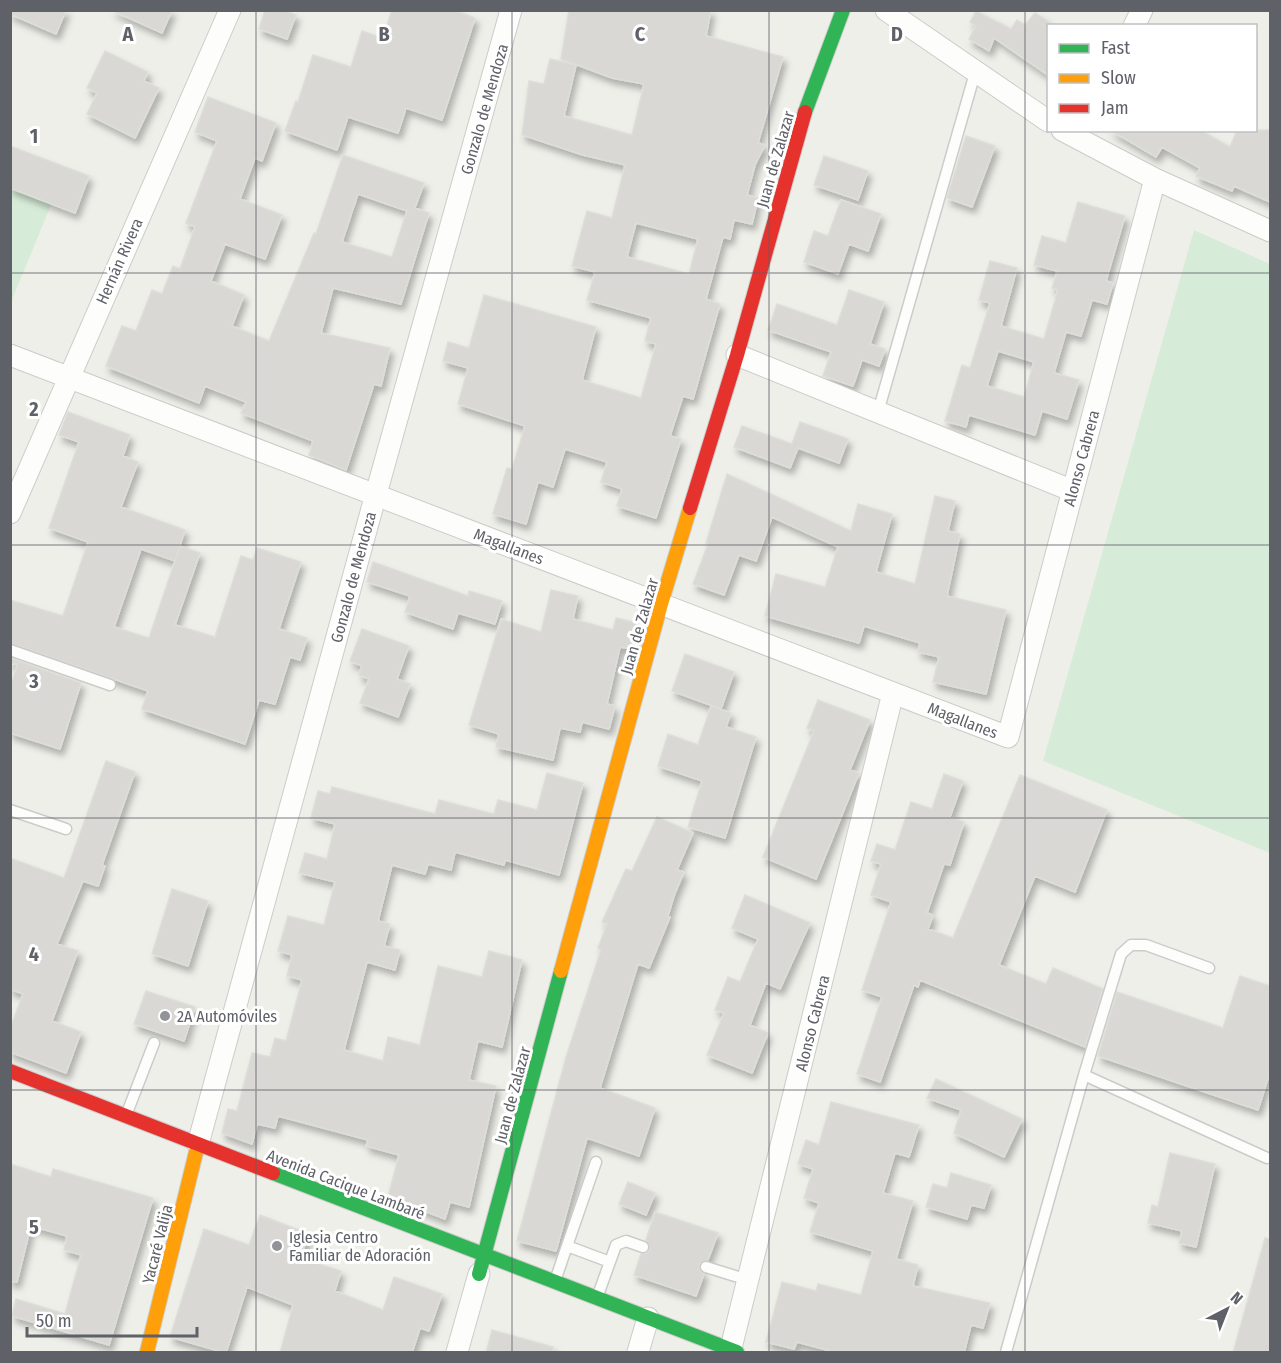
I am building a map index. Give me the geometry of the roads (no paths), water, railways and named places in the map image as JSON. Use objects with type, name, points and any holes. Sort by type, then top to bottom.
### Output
[{"type":"street","name":"Hernán Rivera","points":[[10,513],[230,10]]},
{"type":"street","name":"Gonzalo de Mendoza","points":[[195,1159],[376,495],[512,10]]},
{"type":"street","name":"Juan de Zalazar","points":[[481,1269],[661,604],[737,355],[808,102],[843,10]]},
{"type":"street","points":[[886,10],[975,74],[1047,121]]},
{"type":"street","points":[[1135,24],[1142,10]]},
{"type":"street","points":[[1074,134],[1155,179],[1270,231]]},
{"type":"street","name":"Alonso Cabrera","points":[[1008,737],[1155,179]]},
{"type":"street","name":"Magallanes","points":[[10,355],[1008,737]]},
{"type":"street","points":[[737,355],[1073,491]]},
{"type":"street","name":"Alonso Cabrera","points":[[733,1352],[748,1280],[893,693]]},
{"type":"street","name":"Avenida Cacique Lambaré","points":[[10,1071],[126,1116],[195,1159],[332,1201],[481,1269],[555,1282],[597,1298],[642,1336],[733,1352]]},
{"type":"street","name":"Yacaré Valija","points":[[147,1353],[195,1159]]},
{"type":"street","points":[[457,1353],[481,1269]]},
{"type":"lane","points":[[878,412],[975,74]]},
{"type":"lane","points":[[10,650],[110,685]]},
{"type":"lane","points":[[10,810],[66,829]]},
{"type":"lane","points":[[1006,1353],[1084,1075],[1121,954],[1131,945],[1146,945],[1209,968]]},
{"type":"lane","points":[[126,1116],[154,1043]]},
{"type":"lane","points":[[1084,1075],[1267,1158]]},
{"type":"lane","points":[[555,1282],[596,1162]]},
{"type":"lane","points":[[597,1298],[616,1245],[620,1241],[643,1247]]},
{"type":"lane","points":[[567,1246],[610,1262]]},
{"type":"lane","points":[[706,1267],[748,1280]]},
{"type":"place","name":"2A Automóviles","points":[[165,1016]]},
{"type":"place","name":"Iglesia Centro Familiar de Adoración","points":[[277,1246]]}]
